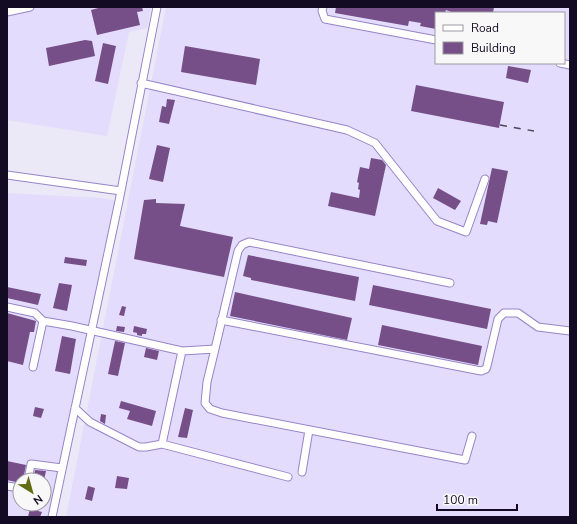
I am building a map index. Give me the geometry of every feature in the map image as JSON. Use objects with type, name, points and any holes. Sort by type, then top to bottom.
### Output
[{"type":"street","points":[[7,12],[30,7]]},
{"type":"street","points":[[52,517],[121,191],[157,7]]},
{"type":"street","points":[[323,7],[322,11],[325,19],[435,40]]},
{"type":"street","points":[[141,83],[346,130],[375,142],[437,221],[466,232],[485,179]]},
{"type":"street","points":[[7,175],[121,191]]},
{"type":"street","points":[[450,284],[249,242],[242,245],[238,251],[221,320],[207,382],[205,403],[210,409],[222,413],[465,460],[472,436]]},
{"type":"street","points":[[7,307],[35,313],[44,321],[92,330],[182,351],[215,349]]},
{"type":"street","points":[[221,320],[481,371],[486,369],[498,319],[504,313],[518,313],[538,327],[570,332]]},
{"type":"street","points":[[33,367],[44,321]]},
{"type":"street","points":[[162,444],[182,351]]},
{"type":"street","points":[[75,408],[90,422],[138,447],[162,444],[288,477]]},
{"type":"street","points":[[302,472],[309,430]]},
{"type":"street","points":[[30,472],[31,464],[62,468]]},
{"type":"shaded area","points":[[7,7],[151,7],[147,28],[129,32],[107,136],[7,120]]},
{"type":"shaded area","points":[[166,7],[570,7],[570,517],[66,517]]},
{"type":"shaded area","points":[[7,193],[100,198],[119,201],[72,422],[52,501],[52,472],[12,472],[12,512],[49,512],[48,517],[7,517]]},
{"type":"building","points":[[102,7],[142,7],[143,11],[137,12],[140,25],[97,35],[91,10]]},
{"type":"building","points":[[336,7],[494,7],[493,12],[451,12],[446,10],[445,12],[435,12],[435,29],[420,26],[421,23],[409,21],[408,26],[335,13]]},
{"type":"building","points":[[85,40],[92,41],[95,56],[49,66],[46,48]]},
{"type":"building","points":[[103,43],[116,46],[108,84],[95,81]]},
{"type":"building","points":[[185,46],[260,59],[256,85],[181,72]]},
{"type":"building","points":[[508,66],[531,70],[528,83],[506,78]]},
{"type":"building","points":[[416,85],[504,102],[499,128],[411,111]]},
{"type":"building","points":[[167,99],[175,100],[169,124],[159,122],[162,106],[166,107]]},
{"type":"building","points":[[157,145],[170,148],[163,182],[149,179]]},
{"type":"building","points":[[371,158],[382,160],[386,165],[375,216],[328,206],[331,192],[359,198],[360,190],[358,189],[359,183],[357,182],[360,167],[369,169]]},
{"type":"building","points":[[492,168],[508,171],[497,223],[488,221],[487,225],[480,224]]},
{"type":"building","points":[[438,188],[461,201],[455,210],[433,198]]},
{"type":"building","points":[[156,199],[156,203],[185,204],[180,226],[233,237],[224,277],[134,259],[144,200]]},
{"type":"building","points":[[248,255],[359,277],[355,301],[251,280],[251,278],[243,276]]},
{"type":"building","points":[[65,257],[87,260],[86,266],[64,263]]},
{"type":"building","points":[[59,283],[72,285],[67,311],[53,308]]},
{"type":"building","points":[[373,285],[491,309],[487,329],[369,305]]},
{"type":"building","points":[[7,287],[41,294],[38,305],[7,298]]},
{"type":"building","points":[[235,292],[352,318],[347,340],[230,316]]},
{"type":"building","points":[[122,306],[126,307],[124,316],[119,315]]},
{"type":"building","points":[[7,313],[36,321],[34,332],[30,332],[23,365],[7,361]]},
{"type":"building","points":[[382,325],[482,346],[478,365],[378,345]]},
{"type":"building","points":[[117,326],[125,327],[124,332],[116,331]]},
{"type":"building","points":[[134,326],[147,329],[146,334],[142,334],[142,336],[137,335],[137,333],[133,332]]},
{"type":"building","points":[[62,336],[76,339],[70,374],[55,371]]},
{"type":"building","points":[[115,341],[125,343],[118,376],[108,374]]},
{"type":"building","points":[[146,348],[159,351],[157,360],[144,357]]},
{"type":"building","points":[[121,401],[156,411],[152,426],[127,419],[130,411],[119,408]]},
{"type":"building","points":[[35,407],[44,409],[41,418],[33,416]]},
{"type":"building","points":[[185,408],[193,410],[187,438],[178,437]]},
{"type":"building","points":[[101,414],[106,415],[105,424],[100,421]]},
{"type":"building","points":[[7,461],[26,465],[25,472],[12,472],[12,481],[7,480]]},
{"type":"building","points":[[35,470],[46,471],[46,472],[35,472]]},
{"type":"building","points":[[117,476],[129,478],[127,489],[115,488]]},
{"type":"building","points":[[88,486],[95,488],[92,501],[85,499]]},
{"type":"building","points":[[29,512],[42,512],[40,517],[28,517]]},
{"type":"railway","points":[[500,125],[534,131]]}]
